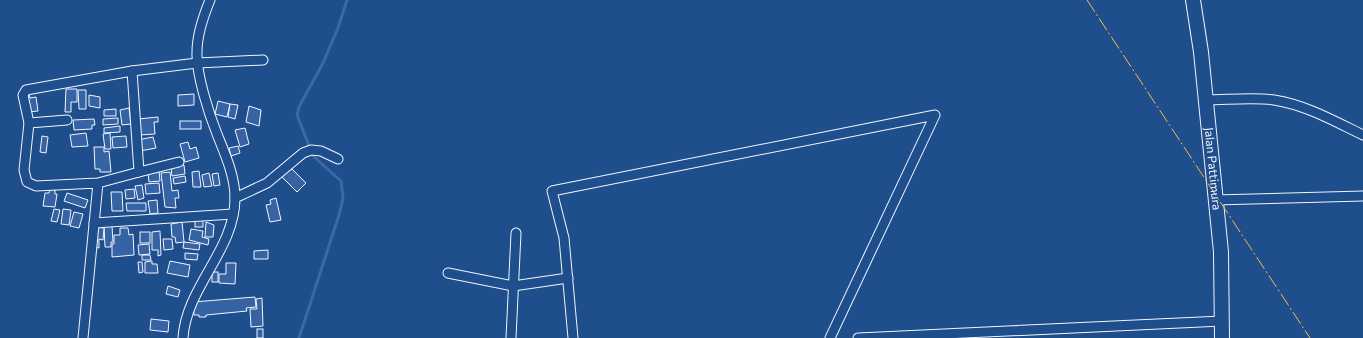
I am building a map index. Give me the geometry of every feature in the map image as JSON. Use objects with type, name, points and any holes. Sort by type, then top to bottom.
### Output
[{"type":"main road","name":"Jalan Pattimura","points":[[1193,0],[1205,100],[1214,200],[1221,252],[1222,338]]},
{"type":"street","points":[[183,338],[187,314],[194,296],[213,267],[233,214],[235,198],[228,164],[209,109],[197,63],[199,34],[210,0]]},
{"type":"street","points":[[179,162],[98,183],[31,185],[27,182],[24,170],[29,123],[23,95],[26,90],[132,71],[197,63],[263,60]]},
{"type":"street","points":[[132,71],[139,172]]},
{"type":"street","points":[[1205,100],[1272,100],[1292,104],[1322,115],[1363,135]]},
{"type":"street","points":[[573,338],[564,238],[552,191],[935,115],[830,338]]},
{"type":"street","points":[[29,123],[67,120]]},
{"type":"street","points":[[235,198],[267,183],[294,159],[307,151],[321,151],[338,159]]},
{"type":"street","points":[[84,338],[98,183]]},
{"type":"street","points":[[1214,200],[1363,196]]},
{"type":"street","points":[[94,223],[233,214]]},
{"type":"street","points":[[511,338],[516,233]]},
{"type":"street","points":[[448,273],[513,286],[568,278]]},
{"type":"street","points":[[858,338],[1222,321]]},
{"type":"street","points":[[1055,328],[1057,338]]},
{"type":"building","points":[[66,89],[77,89],[77,102],[71,102],[71,112],[65,112]]},
{"type":"building","points":[[78,90],[86,90],[86,109],[79,109]]},
{"type":"building","points":[[26,94],[29,94],[30,98],[36,97],[38,111],[28,112]]},
{"type":"building","points":[[194,94],[194,105],[178,106],[178,95]]},
{"type":"building","points":[[89,95],[100,97],[100,108],[89,106]]},
{"type":"building","points":[[218,101],[230,104],[227,117],[215,114]]},
{"type":"building","points":[[230,104],[238,105],[235,119],[228,117]]},
{"type":"building","points":[[249,106],[261,110],[259,126],[246,122]]},
{"type":"building","points":[[129,108],[131,124],[122,125],[120,110]]},
{"type":"building","points":[[116,109],[116,116],[104,116],[104,110]]},
{"type":"building","points":[[158,117],[158,122],[154,122],[155,134],[139,135],[138,119]]},
{"type":"building","points":[[118,118],[118,124],[103,125],[103,119]]},
{"type":"building","points":[[94,119],[95,125],[92,125],[92,129],[74,130],[73,120]]},
{"type":"building","points":[[180,121],[201,121],[201,129],[180,129]]},
{"type":"building","points":[[120,126],[120,132],[104,133],[104,128]]},
{"type":"building","points":[[245,128],[249,144],[240,147],[235,130]]},
{"type":"building","points":[[86,133],[88,146],[72,147],[70,135]]},
{"type":"building","points":[[110,133],[111,149],[105,149],[103,134]]},
{"type":"building","points":[[42,136],[48,137],[46,153],[40,152]]},
{"type":"building","points":[[126,136],[127,147],[113,148],[112,137]]},
{"type":"building","points":[[153,137],[156,148],[140,151],[137,140]]},
{"type":"building","points":[[188,142],[190,149],[196,147],[199,158],[185,162],[180,144]]},
{"type":"building","points":[[238,146],[240,153],[231,156],[229,148]]},
{"type":"building","points":[[94,147],[104,147],[104,152],[109,151],[111,172],[100,172],[100,169],[95,169]]},
{"type":"building","points":[[184,165],[185,174],[172,176],[171,167]]},
{"type":"building","points":[[291,168],[306,183],[297,192],[282,177]]},
{"type":"building","points":[[159,171],[160,181],[149,182],[148,172]]},
{"type":"building","points":[[199,171],[201,187],[193,187],[192,172]]},
{"type":"building","points":[[170,172],[172,191],[178,190],[179,198],[175,198],[176,208],[165,207],[161,173]]},
{"type":"building","points":[[209,173],[212,186],[204,187],[202,175]]},
{"type":"building","points":[[218,173],[220,185],[214,186],[212,174]]},
{"type":"building","points":[[185,176],[186,182],[174,184],[173,178]]},
{"type":"building","points":[[159,183],[160,193],[146,194],[145,184]]},
{"type":"building","points":[[142,185],[144,198],[138,200],[135,186]]},
{"type":"building","points":[[50,189],[55,190],[55,194],[57,194],[55,207],[43,206],[45,193],[49,193]]},
{"type":"building","points":[[134,189],[135,198],[126,199],[125,190]]},
{"type":"building","points":[[111,192],[122,192],[123,211],[112,211]]},
{"type":"building","points":[[67,193],[88,200],[85,208],[64,201]]},
{"type":"building","points":[[276,198],[281,220],[270,222],[266,205],[271,204],[270,200]]},
{"type":"building","points":[[157,200],[158,213],[150,214],[148,201]]},
{"type":"building","points":[[126,203],[146,203],[146,211],[127,211]]},
{"type":"building","points":[[54,209],[60,210],[57,222],[51,221]]},
{"type":"building","points":[[63,209],[71,210],[69,225],[61,224]]},
{"type":"building","points":[[74,212],[83,214],[79,228],[70,226]]},
{"type":"building","points":[[195,220],[203,220],[203,227],[195,227]]},
{"type":"building","points":[[182,222],[184,242],[176,243],[175,237],[172,237],[171,224]]},
{"type":"building","points":[[206,222],[214,225],[213,237],[205,237]]},
{"type":"building","points":[[104,226],[112,226],[113,242],[111,242],[111,247],[105,247]]},
{"type":"building","points":[[95,227],[104,228],[103,240],[99,239],[99,248],[94,247]]},
{"type":"building","points":[[120,228],[128,228],[129,235],[133,234],[134,255],[112,257],[114,235],[120,235]]},
{"type":"building","points":[[191,229],[203,231],[202,237],[209,239],[208,245],[189,240]]},
{"type":"building","points":[[160,231],[161,255],[158,256],[158,250],[152,250],[152,232]]},
{"type":"building","points":[[140,232],[150,232],[150,243],[140,243]]},
{"type":"building","points":[[163,239],[172,239],[173,249],[164,250]]},
{"type":"building","points":[[184,242],[200,244],[199,250],[183,248]]},
{"type":"building","points":[[149,244],[150,254],[139,255],[138,245]]},
{"type":"building","points":[[268,250],[268,259],[254,259],[254,251]]},
{"type":"building","points":[[185,253],[198,254],[197,260],[185,259]]},
{"type":"building","points":[[142,255],[150,255],[151,260],[142,260]]},
{"type":"building","points":[[152,261],[152,264],[157,264],[158,273],[145,273],[145,262]]},
{"type":"building","points":[[170,261],[190,265],[188,277],[167,273]]},
{"type":"building","points":[[138,262],[142,262],[143,272],[139,273]]},
{"type":"building","points":[[226,263],[236,263],[235,284],[219,283],[219,274],[226,274]]},
{"type":"building","points":[[212,272],[218,272],[218,282],[212,282]]},
{"type":"building","points":[[168,286],[180,290],[178,297],[166,294]]},
{"type":"building","points":[[255,297],[256,307],[246,308],[247,311],[206,315],[206,317],[194,315],[193,302]]},
{"type":"building","points":[[262,298],[263,326],[251,327],[250,309],[257,309],[256,299]]},
{"type":"building","points":[[151,319],[169,321],[168,332],[150,330]]},
{"type":"building","points":[[257,329],[263,329],[263,338],[257,338]]},
{"type":"waterway","points":[[299,338],[339,215],[343,198],[341,181],[313,156],[297,115],[299,107],[323,63],[338,28],[347,0]]},
{"type":"power","points":[[1087,0],[1310,338]]}]
